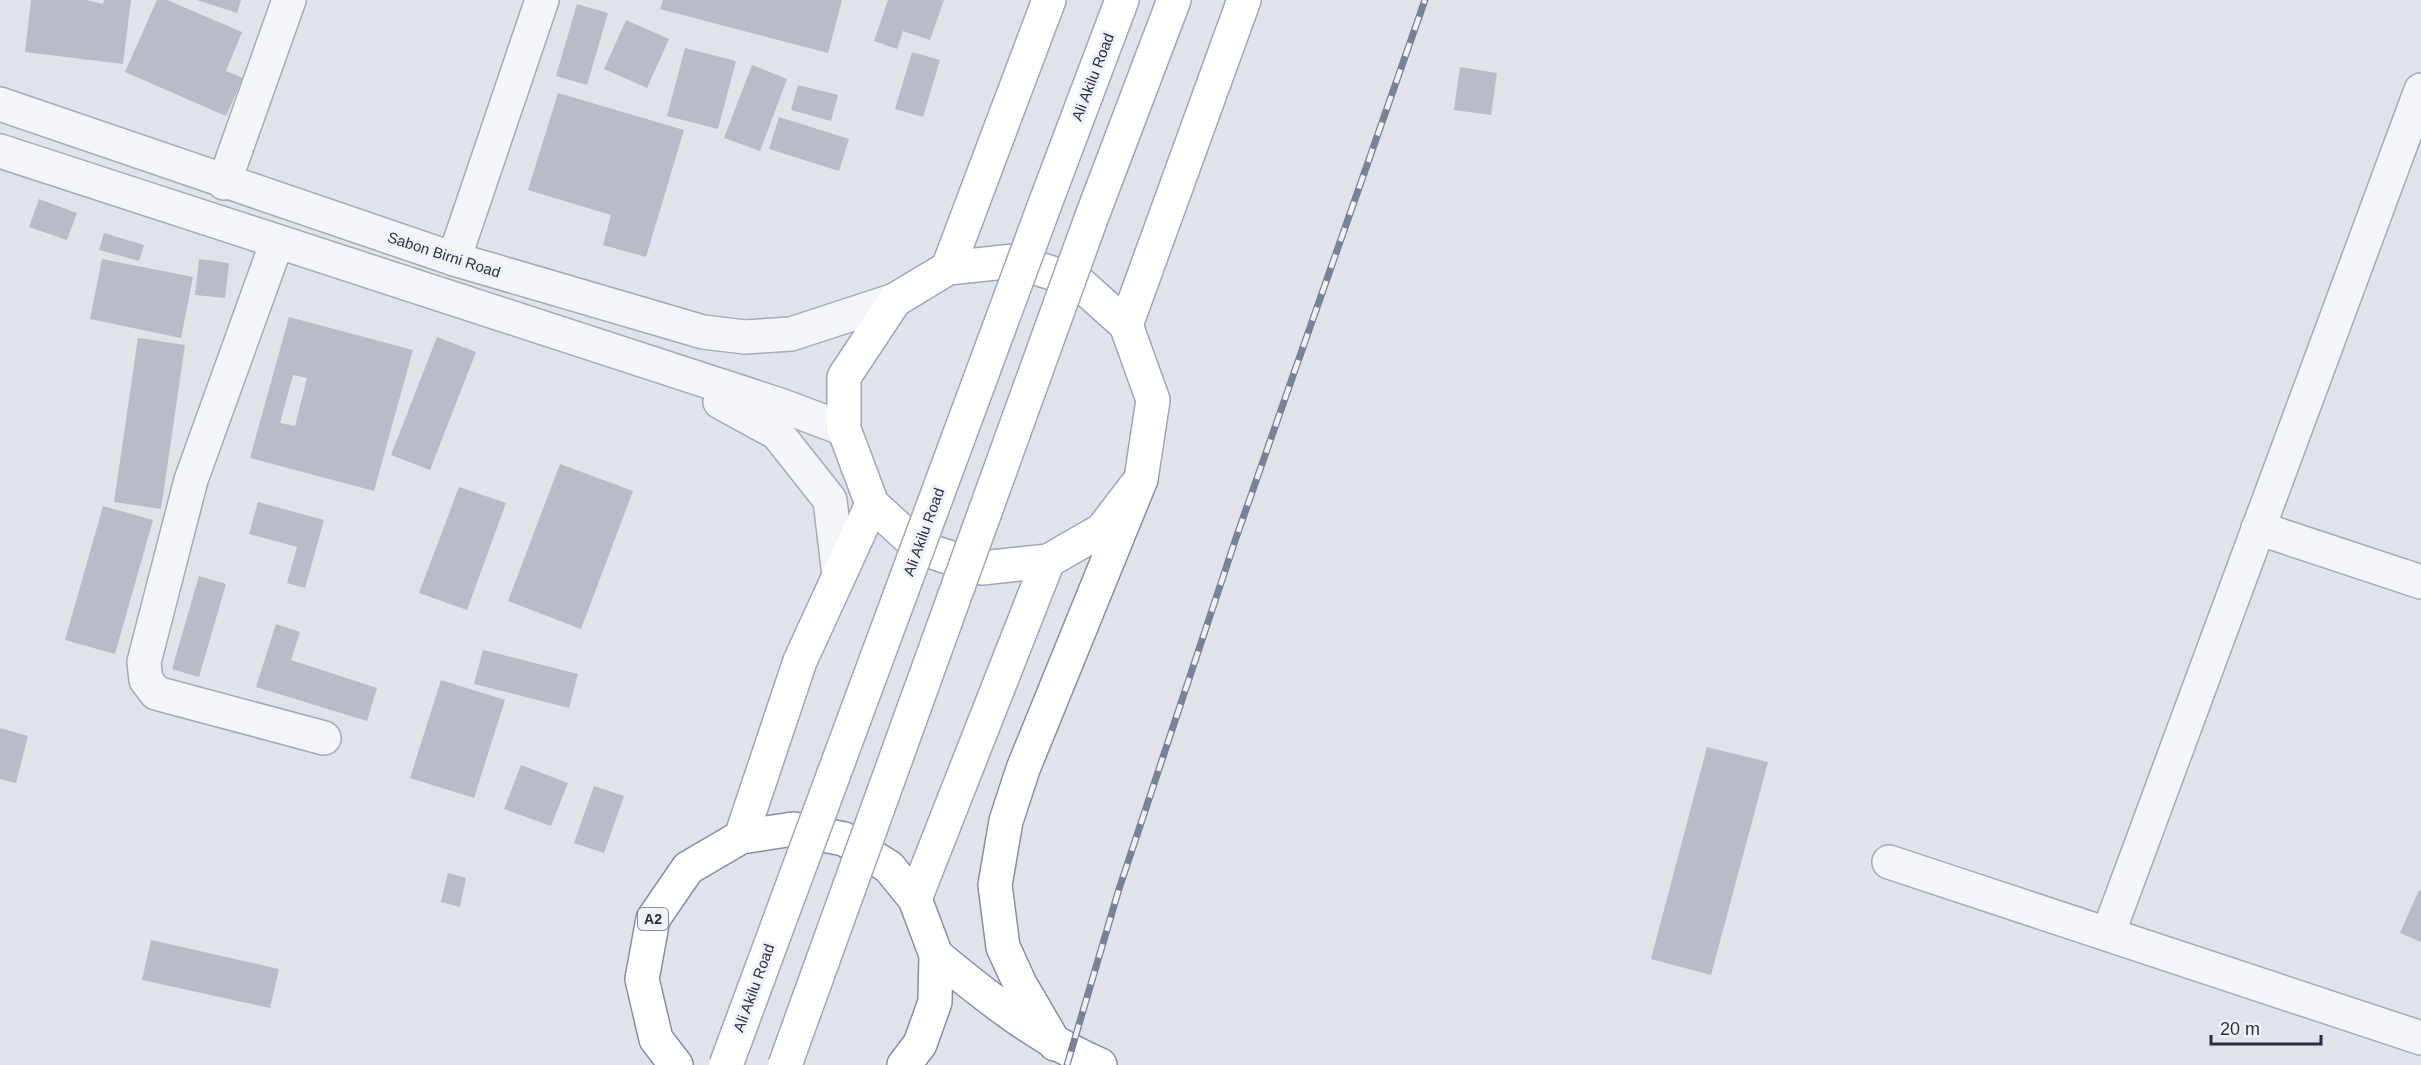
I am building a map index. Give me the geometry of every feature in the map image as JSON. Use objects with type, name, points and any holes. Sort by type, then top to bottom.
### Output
[{"type":"main road","points":[[948,268],[1049,0]]},
{"type":"main road","name":"Ali Akilu Road","points":[[726,1065],[1122,0]]},
{"type":"main road","points":[[785,1065],[1092,216],[1174,0]]},
{"type":"main road","points":[[1126,325],[1244,0]]},
{"type":"main road","points":[[1055,1044],[1020,984],[1004,947],[995,885],[1006,821],[1023,769],[1141,478],[1153,400],[1126,325],[1077,281],[1014,261],[948,268],[896,300],[844,376],[844,429],[872,504],[920,548],[982,568],[1048,561],[1102,530],[1141,478]]},
{"type":"main road","points":[[741,837],[800,661],[872,504]]},
{"type":"main road","points":[[915,899],[1048,561]]},
{"type":"main road","name":"A2","points":[[676,1065],[651,1052],[642,979],[653,919],[688,868],[741,837],[793,829],[844,839],[889,867],[915,899],[936,955],[935,1002],[920,1044],[904,1065]]},
{"type":"main road","name":"A2","points":[[936,955],[999,1007],[1055,1044],[1100,1065]]},
{"type":"street","points":[[224,183],[289,0]]},
{"type":"street","points":[[454,259],[542,0]]},
{"type":"street","points":[[2108,934],[2421,90]]},
{"type":"street","name":"Sabon Birni Road","points":[[0,104],[224,183],[454,259],[703,332],[746,337],[791,334],[896,300]]},
{"type":"street","points":[[0,151],[780,405],[844,429]]},
{"type":"street","points":[[277,243],[191,480],[144,662],[146,680],[156,693],[324,738]]},
{"type":"street","points":[[658,367],[777,433],[830,500],[840,576]]},
{"type":"street","points":[[2258,528],[2421,582]]},
{"type":"street","points":[[1889,862],[2421,1038]]},
{"type":"building","points":[[31,0],[86,0],[103,4],[104,0],[131,0],[123,64],[25,52]]},
{"type":"building","points":[[157,0],[167,0],[242,32],[226,71],[243,78],[226,116],[125,72]]},
{"type":"building","points":[[197,0],[241,0],[237,13]]},
{"type":"building","points":[[663,0],[842,0],[828,53],[660,9]]},
{"type":"building","points":[[888,0],[944,0],[930,40],[903,31],[897,49],[874,41]]},
{"type":"building","points":[[577,4],[608,13],[587,85],[556,76]]},
{"type":"building","points":[[626,20],[669,39],[647,88],[604,69]]},
{"type":"building","points":[[685,48],[736,61],[718,129],[667,116]]},
{"type":"building","points":[[912,52],[940,60],[923,117],[895,109]]},
{"type":"building","points":[[752,65],[787,79],[760,151],[724,138]]},
{"type":"building","points":[[1460,67],[1497,73],[1491,115],[1454,110]]},
{"type":"building","points":[[798,85],[838,95],[831,121],[791,110]]},
{"type":"building","points":[[558,93],[684,130],[646,257],[603,245],[611,215],[528,190]]},
{"type":"building","points":[[779,117],[849,139],[839,171],[769,149]]},
{"type":"building","points":[[39,199],[77,213],[67,240],[29,227]]},
{"type":"building","points":[[104,233],[144,245],[139,261],[99,250]]},
{"type":"building","points":[[102,259],[193,277],[181,338],[90,319]]},
{"type":"building","points":[[199,259],[229,263],[225,298],[195,295]]},
{"type":"building","points":[[289,317],[413,350],[374,491],[250,458]],"holes":[[[293,375],[307,378],[295,426],[280,423]]]},
{"type":"building","points":[[437,337],[476,352],[430,470],[391,455]]},
{"type":"building","points":[[138,338],[185,345],[161,509],[114,502]]},
{"type":"building","points":[[560,464],[633,491],[581,629],[508,601]]},
{"type":"building","points":[[459,487],[506,503],[467,610],[419,593]]},
{"type":"building","points":[[258,502],[324,520],[305,588],[287,583],[297,547],[249,534]]},
{"type":"building","points":[[103,506],[153,520],[115,654],[65,640]]},
{"type":"building","points":[[199,576],[226,584],[199,677],[172,669]]},
{"type":"building","points":[[276,624],[300,632],[291,660],[377,688],[367,721],[256,687]]},
{"type":"building","points":[[483,650],[578,674],[569,708],[474,684]]},
{"type":"building","points":[[441,680],[505,700],[474,798],[410,778]]},
{"type":"building","points":[[0,728],[28,736],[16,783],[0,779]]},
{"type":"building","points":[[1707,747],[1768,762],[1711,975],[1651,959]]},
{"type":"building","points":[[521,765],[568,783],[551,826],[504,809]]},
{"type":"building","points":[[594,786],[624,796],[604,853],[574,843]]},
{"type":"building","points":[[448,873],[466,878],[460,907],[441,902]]},
{"type":"building","points":[[2419,890],[2421,891],[2421,942],[2400,933]]},
{"type":"building","points":[[151,940],[279,969],[270,1008],[142,980]]},
{"type":"railway","points":[[1067,1065],[1119,889],[1236,538],[1425,0]]}]
